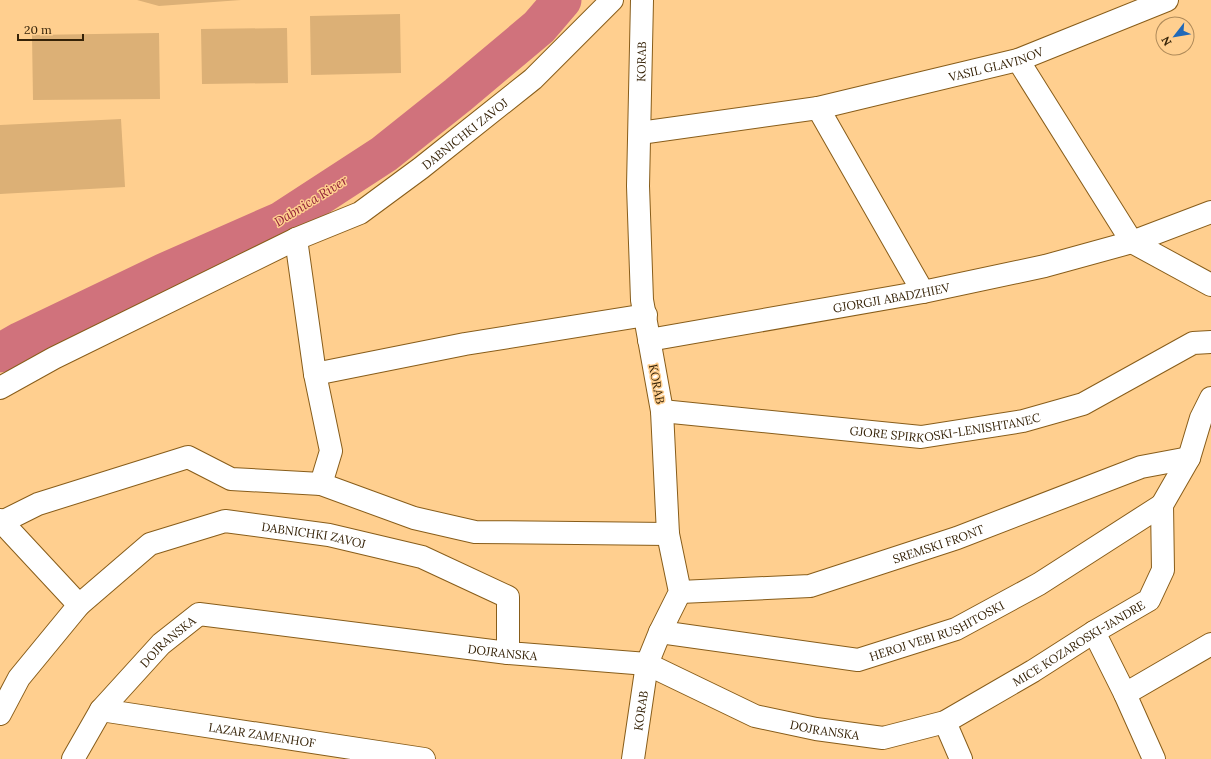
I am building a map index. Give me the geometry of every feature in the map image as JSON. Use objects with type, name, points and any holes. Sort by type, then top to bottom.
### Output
[{"type":"street","name":"DABNICHKI ZAVOJ","points":[[0,388],[54,358],[296,239],[360,212],[421,168],[532,79],[612,0]]},
{"type":"street","name":"VASIL GLAVINOV","points":[[640,133],[818,108],[1018,60],[1167,0]]},
{"type":"street","name":"KORAB","points":[[633,759],[646,664],[680,592],[668,534],[662,411],[646,315],[642,300],[638,186],[647,1]]},
{"type":"street","points":[[1018,60],[1132,242],[1211,285]]},
{"type":"street","points":[[818,108],[923,292]]},
{"type":"street","name":"GJORGJI ABADZHIEV","points":[[649,340],[923,292],[1045,266],[1132,242],[1211,212]]},
{"type":"street","points":[[296,239],[315,374],[331,451],[321,484]]},
{"type":"street","points":[[315,374],[465,344],[646,315]]},
{"type":"street","name":"GJORE SPIRKOSKI-LENISHTANEC","points":[[662,411],[921,437],[1022,421],[1083,404],[1193,343],[1211,342]]},
{"type":"street","points":[[1162,505],[1189,458],[1200,418],[1211,398]]},
{"type":"street","points":[[79,605],[0,522],[38,504],[188,457],[231,479],[321,484],[414,518],[475,532],[668,534]]},
{"type":"street","name":"SREMSKI FRONT","points":[[680,592],[810,586],[958,538],[1141,466],[1189,458]]},
{"type":"street","name":"HEROJ VEBI RUSHITOSKI","points":[[660,632],[858,660],[956,629],[1039,584],[1162,505]]},
{"type":"street","name":"MICE KOZAROSKI-JANDRE","points":[[946,722],[1034,671],[1094,632],[1149,600],[1163,570],[1162,505]]},
{"type":"street","name":"DABNICHKI ZAVOJ","points":[[0,714],[19,678],[79,605],[150,544],[225,521],[329,534],[422,557],[508,597],[508,653]]},
{"type":"street","name":"DOJRANSKA","points":[[73,759],[101,710],[161,644],[199,614],[508,653],[646,664],[755,716],[816,729],[883,738],[946,722]]},
{"type":"street","points":[[1094,632],[1125,694],[1154,759]]},
{"type":"street","points":[[1125,694],[1211,644]]},
{"type":"street","name":"LAZAR ZAMENHOF","points":[[101,710],[424,759]]},
{"type":"street","points":[[946,722],[961,759]]},
{"type":"shaded area","points":[[137,0],[241,0],[159,6]]},
{"type":"shaded area","points":[[400,14],[401,73],[311,75],[310,16]]},
{"type":"shaded area","points":[[287,28],[288,83],[202,84],[201,29]]},
{"type":"shaded area","points":[[159,33],[160,99],[33,100],[32,35]]},
{"type":"shaded area","points":[[121,119],[125,187],[0,194],[0,125]]},
{"type":"waterway","name":"Dabnica River","points":[[0,353],[21,341],[165,272],[281,221],[384,154],[458,95],[539,27],[562,0]]}]
